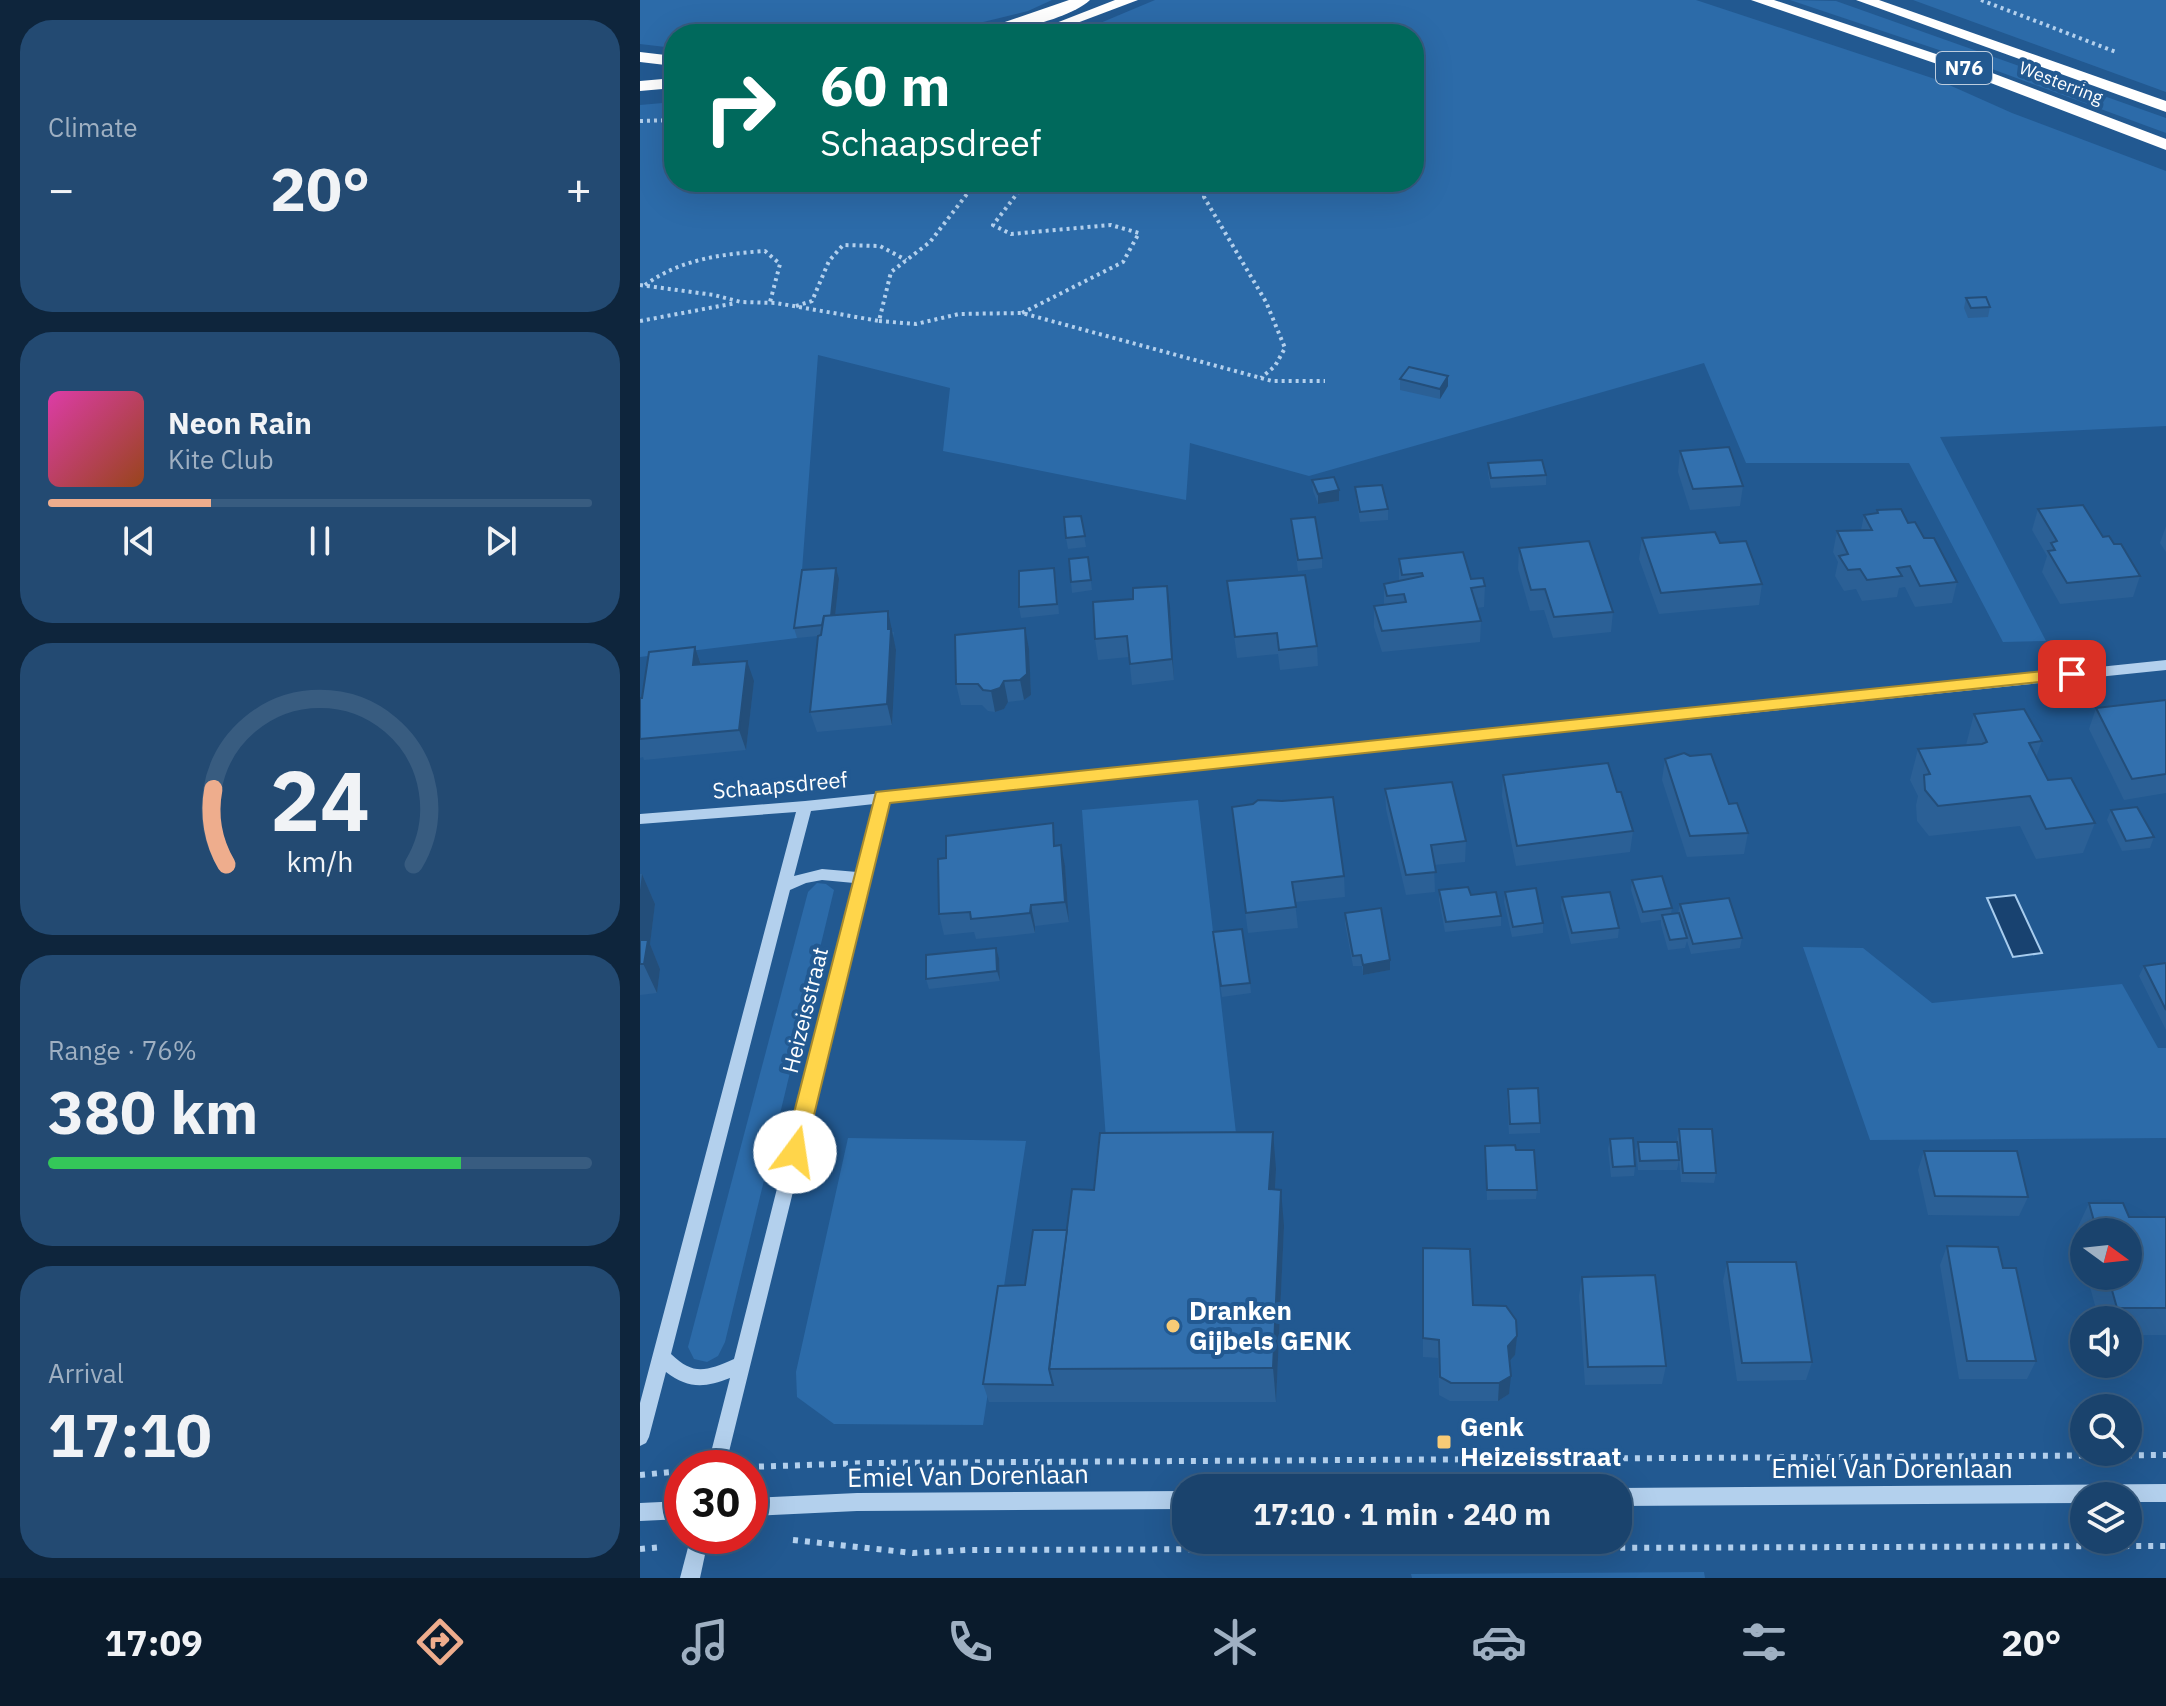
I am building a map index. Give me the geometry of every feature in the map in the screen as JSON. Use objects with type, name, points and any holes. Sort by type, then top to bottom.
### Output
[{"type":"highway","points":[[1013,24],[1082,0]]},
{"type":"highway","points":[[1060,24],[1130,0]]},
{"type":"highway","name":"Westerring","points":[[1759,0],[1981,74],[2166,145]]},
{"type":"highway","name":"Westerring","points":[[1864,0],[2166,107]]},
{"type":"highway","points":[[640,57],[664,60]]},
{"type":"highway","points":[[640,86],[664,84]]},
{"type":"street","name":"Schaapsdreef","points":[[640,819],[805,806],[2166,665]]},
{"type":"street","name":"Heizeisstraat","points":[[720,1450],[883,797]]},
{"type":"street","points":[[640,1437],[805,806]]},
{"type":"street","points":[[784,887],[798,878],[836,873],[862,879]]},
{"type":"street","points":[[661,1356],[678,1374],[702,1381],[742,1364]]},
{"type":"street","name":"Emiel Van Dorenlaan","points":[[1632,1497],[2166,1493]]},
{"type":"street","name":"Emiel Van Dorenlaan","points":[[768,1506],[857,1502],[1172,1500]]},
{"type":"street","points":[[640,1512],[664,1511]]},
{"type":"street","points":[[690,1578],[696,1554]]},
{"type":"path","points":[[1981,0],[2116,52]]},
{"type":"path","points":[[640,121],[664,120]]},
{"type":"path","points":[[879,321],[891,272],[930,242],[970,192]]},
{"type":"path","points":[[1018,192],[993,225],[1011,234],[1111,225],[1139,233],[1123,262],[1022,313]]},
{"type":"path","points":[[1204,192],[1204,197],[1266,302],[1285,348],[1275,366],[1261,378]]},
{"type":"path","points":[[795,306],[812,301],[829,261],[843,245],[880,246],[906,260]]},
{"type":"path","points":[[642,285],[667,269],[724,254],[765,251],[780,264],[770,302]]},
{"type":"path","points":[[642,285],[741,302],[770,302],[879,321],[916,324],[959,314],[1022,313],[1272,381],[1325,381]]},
{"type":"path","points":[[640,321],[741,302]]},
{"type":"path","points":[[768,1466],[2166,1455]]},
{"type":"path","points":[[640,1475],[664,1473]]},
{"type":"path","points":[[782,1539],[913,1553],[983,1550],[2166,1546]]},
{"type":"path","points":[[640,1549],[664,1545]]},
{"type":"shaded area","points":[[640,0],[1052,0],[1028,11],[975,24],[664,24],[664,47],[640,44]]},
{"type":"shaded area","points":[[1155,0],[1696,0],[1938,80],[2012,113],[2166,171],[2166,426],[1940,437],[2046,641],[2003,642],[1909,463],[1746,463],[1704,363],[1309,476],[1190,443],[1186,500],[943,451],[950,388],[818,355],[797,638],[640,657],[640,105],[664,103],[664,192],[1424,192],[1424,24],[1098,24]]},
{"type":"shaded area","points":[[1790,0],[1836,1],[2166,118],[2166,133],[1954,55]]},
{"type":"shaded area","points":[[1913,0],[2166,0],[2166,92]]},
{"type":"shaded area","points":[[1198,800],[1237,1142],[1106,1139],[1082,810]]},
{"type":"shaded area","points":[[817,883],[826,884],[834,890],[725,1342],[718,1356],[707,1362],[694,1359],[688,1347],[808,892]]},
{"type":"shaded area","points":[[2015,895],[2042,953],[2013,957],[1987,898]]},
{"type":"shaded area","points":[[1803,947],[1863,948],[1932,1003],[2122,984],[2158,1048],[2166,1048],[2166,1138],[1870,1140]]},
{"type":"shaded area","points":[[848,1138],[1026,1141],[983,1425],[834,1424],[797,1397],[796,1372]]},
{"type":"shaded area","points":[[1704,1572],[1705,1578],[1412,1578],[1411,1574]]},
{"type":"building","points":[[1986,297],[1990,307],[1971,308],[1966,298]]},
{"type":"building","points":[[1409,367],[1448,376],[1440,389],[1400,379]]},
{"type":"building","points":[[1729,447],[1743,486],[1693,489],[1680,451]]},
{"type":"building","points":[[1542,460],[1546,475],[1491,478],[1488,463]]},
{"type":"building","points":[[1334,477],[1339,490],[1318,494],[1312,480]]},
{"type":"building","points":[[1382,485],[1388,509],[1360,512],[1355,487]]},
{"type":"building","points":[[2083,505],[2103,537],[2109,536],[2114,544],[2121,544],[2140,576],[2067,583],[2048,551],[2055,550],[2051,543],[2057,541],[2038,509]]},
{"type":"building","points":[[1901,509],[1908,523],[1915,522],[1924,538],[1934,538],[1957,582],[1920,586],[1910,566],[1897,568],[1902,576],[1867,580],[1860,569],[1848,570],[1839,556],[1848,554],[1837,531],[1872,530],[1864,515],[1878,513],[1877,510]]},
{"type":"building","points":[[1081,516],[1085,536],[1066,538],[1064,517]]},
{"type":"building","points":[[1315,517],[1322,558],[1298,560],[1291,519]]},
{"type":"building","points":[[1715,532],[1720,543],[1746,541],[1762,584],[1661,593],[1642,538]]},
{"type":"building","points":[[1589,541],[1613,612],[1554,617],[1545,589],[1531,590],[1519,548]]},
{"type":"building","points":[[1463,552],[1471,579],[1483,578],[1485,586],[1471,588],[1481,621],[1382,631],[1374,606],[1406,602],[1404,594],[1387,596],[1384,584],[1423,576],[1422,573],[1402,575],[1399,559]]},
{"type":"building","points":[[1088,557],[1091,580],[1071,582],[1069,559]]},
{"type":"building","points":[[836,568],[831,616],[824,616],[822,625],[794,628],[802,570]]},
{"type":"building","points":[[1054,568],[1057,604],[1019,607],[1019,571]]},
{"type":"building","points":[[1305,575],[1317,646],[1279,650],[1277,633],[1235,637],[1227,581]]},
{"type":"building","points":[[1167,586],[1172,659],[1130,664],[1127,636],[1095,639],[1093,602],[1133,599],[1133,588]]},
{"type":"building","points":[[888,611],[888,629],[891,629],[887,704],[810,712],[818,636],[821,635],[824,616]]},
{"type":"building","points":[[1025,628],[1027,674],[1020,680],[1004,681],[1000,688],[991,691],[983,690],[978,684],[956,684],[955,635]]},
{"type":"building","points":[[695,647],[693,665],[747,661],[739,730],[640,739],[640,698],[649,652]]},
{"type":"building","points":[[2166,700],[2166,774],[2132,779],[2096,708]]},
{"type":"building","points":[[2024,709],[2042,741],[2029,743],[2048,780],[2071,778],[2095,823],[2046,829],[2030,796],[1938,806],[1925,790],[1924,775],[1930,774],[1918,749],[1982,744],[1987,742],[1974,714]]},
{"type":"building","points":[[1684,753],[1690,756],[1711,754],[1729,804],[1737,803],[1748,833],[1690,836],[1665,759]]},
{"type":"building","points":[[1608,763],[1633,831],[1517,846],[1503,775]]},
{"type":"building","points":[[1452,782],[1466,841],[1431,845],[1436,872],[1406,875],[1385,789]]},
{"type":"building","points":[[1333,797],[1344,876],[1292,882],[1296,907],[1246,913],[1232,807],[1253,804],[1258,800]]},
{"type":"building","points":[[2137,807],[2154,837],[2126,841],[2111,810]]},
{"type":"building","points":[[1053,823],[1054,846],[1061,845],[1065,902],[1031,905],[1030,913],[1003,916],[971,919],[970,912],[939,914],[938,859],[946,858],[946,836]]},
{"type":"building","points":[[1662,876],[1672,908],[1643,912],[1632,880]]},
{"type":"building","points":[[1468,887],[1471,895],[1496,892],[1501,916],[1446,922],[1439,890]]},
{"type":"building","points":[[1536,888],[1543,923],[1513,927],[1505,892]]},
{"type":"building","points":[[1610,892],[1619,928],[1572,933],[1562,897]]},
{"type":"building","points":[[1729,898],[1742,938],[1693,944],[1680,904]]},
{"type":"building","points":[[1381,908],[1390,960],[1363,965],[1361,955],[1353,956],[1345,913]]},
{"type":"building","points":[[1679,913],[1687,938],[1670,940],[1662,915]]},
{"type":"building","points":[[1242,929],[1250,983],[1221,986],[1213,932]]},
{"type":"building","points":[[640,940],[648,940],[644,964],[640,964]]},
{"type":"building","points":[[996,948],[997,971],[926,979],[926,955]]},
{"type":"building","points":[[2166,963],[2166,1010],[2144,966]]},
{"type":"building","points":[[1538,1088],[1540,1123],[1510,1124],[1508,1089]]},
{"type":"building","points":[[1679,1129],[1712,1129],[1716,1173],[1683,1173]]},
{"type":"building","name":"Dranken Gijbels GENK","points":[[1273,1132],[1269,1189],[1281,1190],[1273,1368],[1049,1369],[1072,1189],[1094,1190],[1100,1133]]},
{"type":"building","points":[[1633,1138],[1635,1166],[1613,1167],[1610,1139]]},
{"type":"building","points":[[1638,1142],[1677,1142],[1679,1160],[1640,1161]]},
{"type":"building","points":[[1515,1145],[1516,1150],[1534,1150],[1537,1190],[1487,1190],[1485,1146]]},
{"type":"building","points":[[1924,1151],[2017,1151],[2028,1197],[1935,1196]]},
{"type":"building","points":[[2089,1203],[2123,1203],[2129,1217],[2166,1217],[2166,1308],[2116,1306],[2112,1290],[2142,1290],[2142,1218],[2093,1218]]},
{"type":"building","points":[[1033,1230],[1067,1230],[1049,1369],[1053,1385],[983,1384],[998,1286],[1025,1285]]},
{"type":"building","points":[[1947,1246],[1998,1247],[2003,1268],[2016,1268],[2036,1361],[1967,1361]]},
{"type":"building","points":[[1423,1248],[1470,1249],[1473,1305],[1506,1306],[1516,1320],[1517,1336],[1508,1346],[1511,1376],[1499,1383],[1451,1383],[1440,1377],[1439,1340],[1423,1338]]},
{"type":"building","points":[[1727,1262],[1796,1262],[1812,1362],[1742,1363]]},
{"type":"building","points":[[1655,1275],[1666,1366],[1588,1367],[1582,1277]]},
{"type":"place","name":"Dranken Gijbels GENK","points":[[1173,1326]]},
{"type":"place","name":"Genk Heizeisstraat","points":[[1444,1442]]},
{"type":"route","points":[[795,1152],[883,797],[2072,674]]}]
